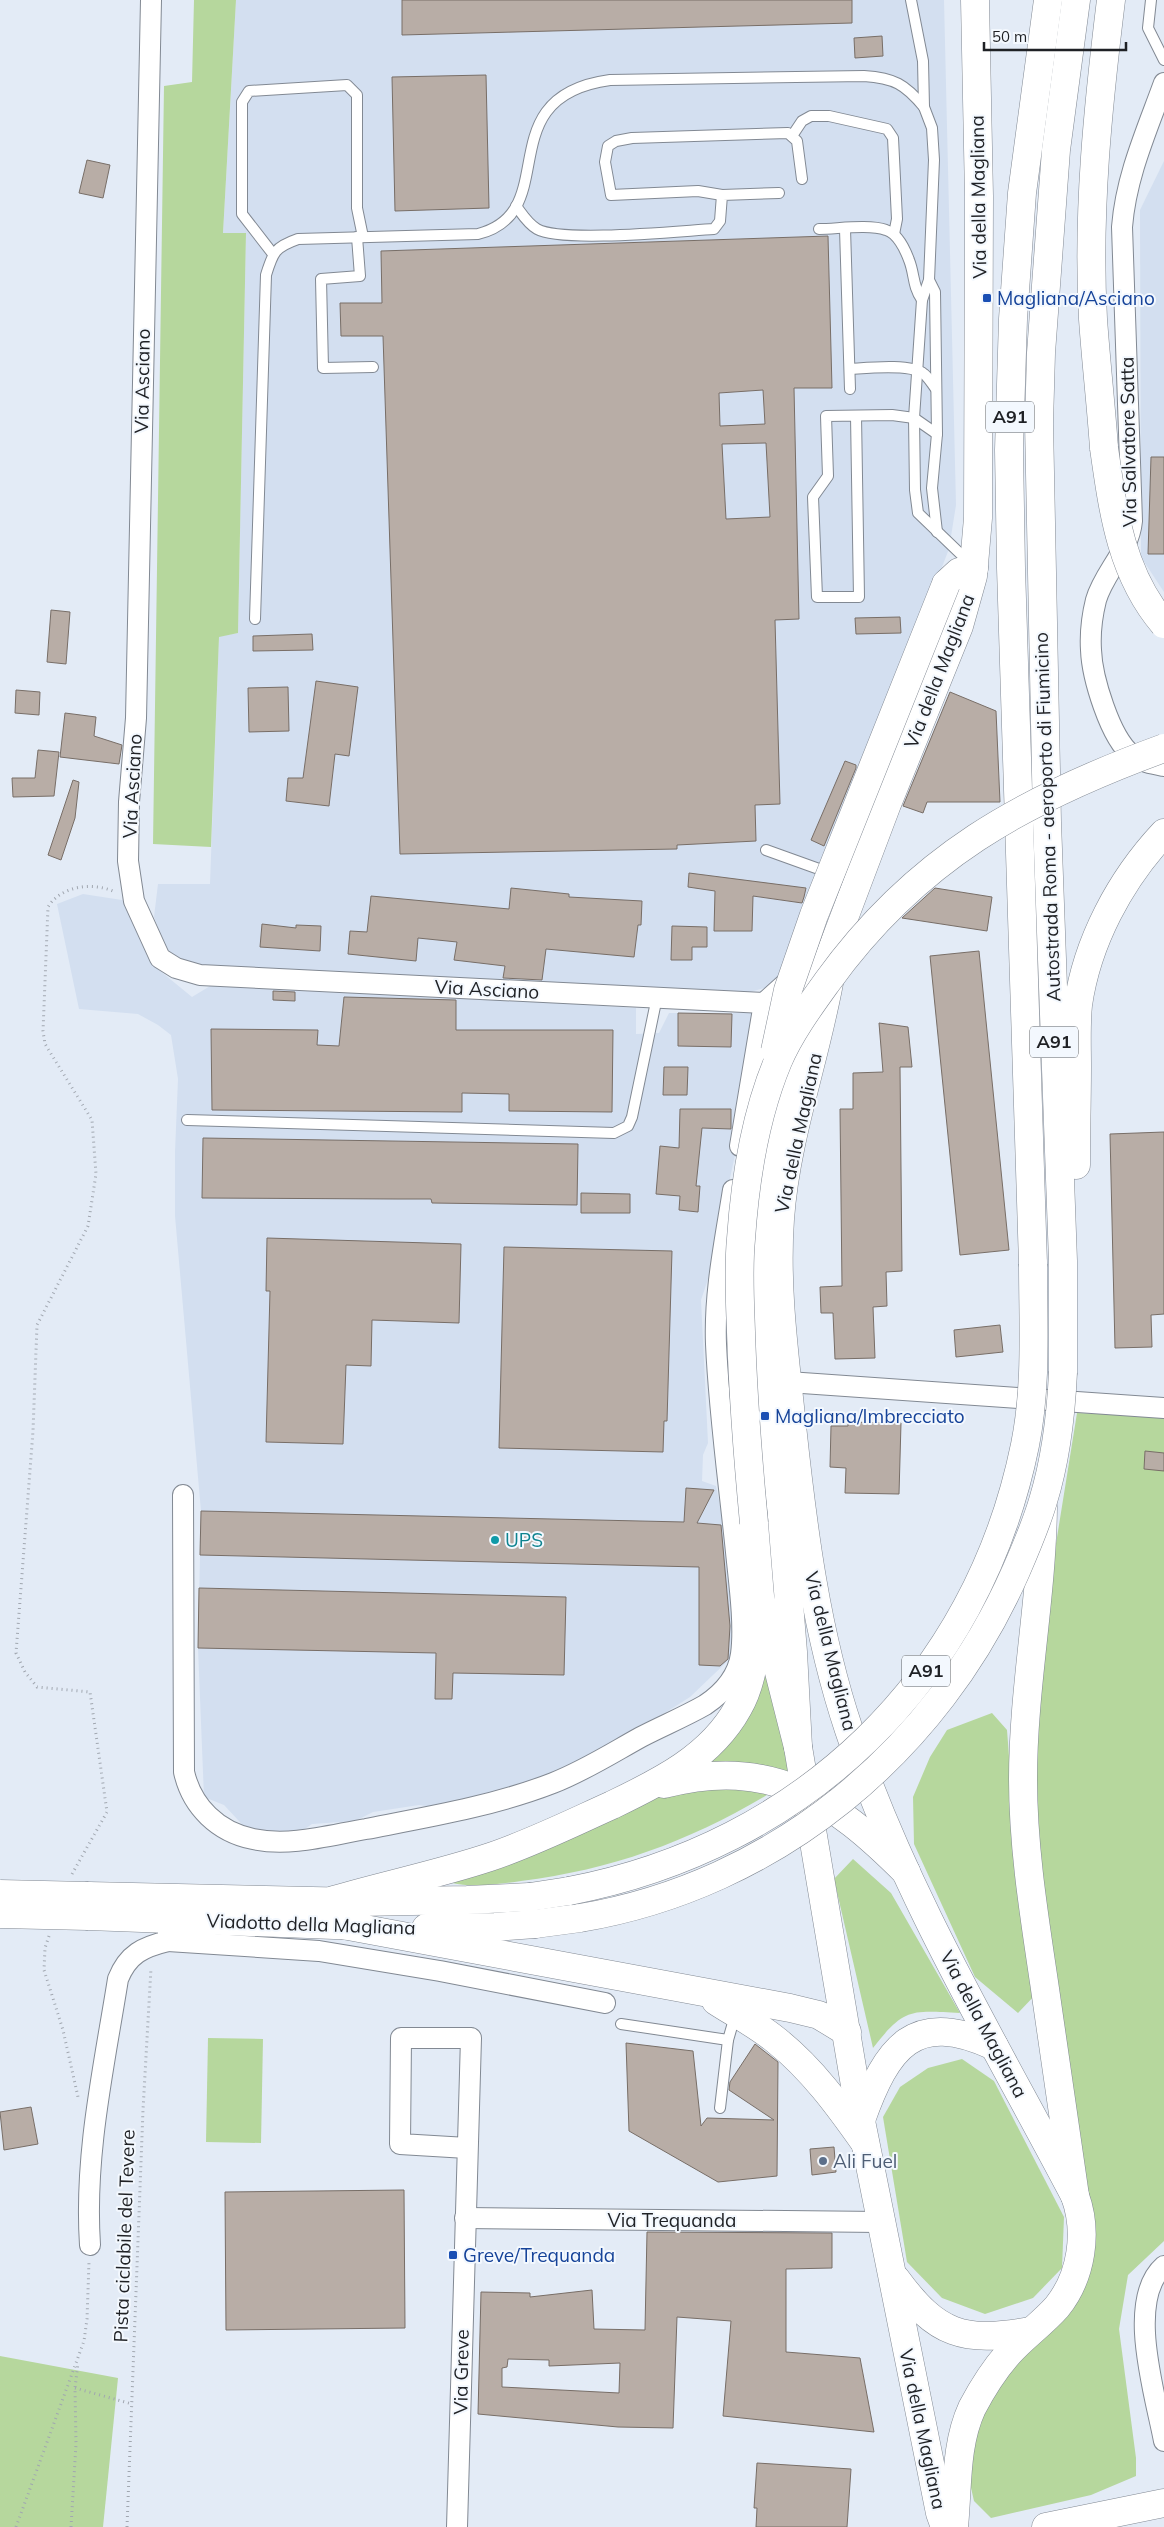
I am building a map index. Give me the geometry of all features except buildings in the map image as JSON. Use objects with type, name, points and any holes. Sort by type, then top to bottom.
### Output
[{"type":"main road","name":"Via della Magliana","points":[[954,2527],[957,2468],[964,2426],[988,2381],[1008,2354],[1063,2299],[1074,2278],[1082,2238],[1079,2206],[994,2046],[906,1872],[861,1766],[831,1669],[812,1583],[800,1498],[778,1280],[781,1201],[799,1111],[823,1018],[848,880],[958,626],[967,602],[974,568],[978,509],[979,196],[975,0]]},
{"type":"main road","name":"Autostrada Roma - aeroporto di Fiumicino","points":[[530,1897],[626,1879],[710,1848],[775,1813],[818,1782],[865,1741],[909,1692],[949,1637],[982,1579],[1010,1505],[1021,1462],[1031,1405],[1033,1264],[1009,450],[1012,347],[1022,194],[1048,0]]},
{"type":"main road","name":"Autostrada Roma - aeroporto di Fiumicino","points":[[535,1924],[622,1910],[674,1894],[750,1861],[817,1820],[871,1776],[899,1749],[933,1709],[978,1647],[1009,1586],[1043,1501],[1053,1461],[1062,1393],[1063,1261],[1047,822],[1040,531],[1041,353],[1056,150],[1076,0]]},
{"type":"main road","points":[[1111,0],[1098,106],[1092,247],[1093,318],[1104,448],[1112,504],[1121,545],[1139,587],[1164,624]]},
{"type":"main road","points":[[798,1747],[760,1597],[741,1347],[740,1242],[750,1167],[771,1079],[782,1011],[828,876],[946,584],[958,572],[974,568]]},
{"type":"main road","points":[[771,1079],[795,1029],[843,960],[881,915],[915,882],[961,847],[1029,805],[1089,777],[1164,748]]},
{"type":"main road","points":[[1063,1261],[1075,1178],[1077,1027],[1084,979],[1102,926],[1116,898],[1139,863],[1164,833]]},
{"type":"main road","name":"Via della Magliana","points":[[836,939],[808,1012],[784,1086],[774,1128],[760,1218],[760,1312],[783,1527],[798,1747],[863,2132],[940,2513],[945,2527]]},
{"type":"main road","points":[[1043,1501],[1041,1562],[1026,1694],[1023,1781],[1028,1868],[1075,2196]]},
{"type":"main road","points":[[338,1913],[535,1840],[658,1782],[693,1759],[716,1738],[734,1714],[744,1696],[751,1673],[760,1597]]},
{"type":"main road","points":[[631,1795],[680,1780],[730,1776],[768,1780],[805,1792],[827,1804],[866,1835],[906,1872]]},
{"type":"main road","points":[[0,1894],[88,1906]]},
{"type":"main road","name":"Viadotto della Magliana","points":[[88,1906],[168,1930],[338,1913],[418,1902],[530,1897]]},
{"type":"main road","points":[[0,1914],[88,1906]]},
{"type":"main road","name":"Viadotto della Magliana","points":[[88,1906],[338,1913],[468,1928],[535,1924]]},
{"type":"main road","points":[[338,1913],[704,1993],[819,2015],[847,2032]]},
{"type":"main road","points":[[704,1993],[736,2012],[776,2040],[792,2054],[863,2132]]},
{"type":"main road","points":[[863,2132],[872,2090],[884,2068],[899,2050],[916,2036],[933,2031],[957,2031],[994,2046]]},
{"type":"main road","name":"Via della Magliana","points":[[891,2272],[917,2308],[938,2325],[979,2336],[1031,2331]]},
{"type":"main road","points":[[1046,2527],[1164,2503]]},
{"type":"street","name":"Via Asciano","points":[[151,0],[136,718],[129,802],[128,861],[134,901],[160,958],[176,968],[200,975],[764,1003]]},
{"type":"street","name":"Via Salvatore Satta","points":[[1164,83],[1133,166],[1124,198],[1122,227],[1132,521],[1128,539],[1104,582],[1096,601],[1091,651],[1100,693],[1120,742],[1132,755],[1149,763],[1164,766]]},
{"type":"street","name":"Via della Magliana","points":[[764,1003],[836,939]]},
{"type":"street","points":[[183,1495],[183,1765],[186,1780],[194,1799],[214,1822],[227,1830],[252,1839],[277,1842],[301,1840],[444,1812],[539,1788],[574,1774],[705,1705],[723,1691],[739,1665],[742,1648],[739,1579],[717,1357],[716,1316],[722,1262],[764,1003]]},
{"type":"street","points":[[716,1316],[760,1312]]},
{"type":"street","points":[[788,1382],[1164,1408]]},
{"type":"street","points":[[90,2245],[88,2214],[94,2128],[118,1979],[131,1956],[148,1946],[168,1930],[440,1970],[605,2004]]},
{"type":"street","name":"Via Greve","points":[[457,2527],[471,2038],[401,2038],[400,2144],[467,2148]]},
{"type":"street","name":"Via Trequanda","points":[[465,2218],[880,2222]]},
{"type":"street","points":[[1164,2266],[1152,2282],[1147,2294],[1144,2321],[1164,2441]]},
{"type":"lane","points":[[911,0],[922,61],[924,107]]},
{"type":"lane","points":[[1151,0],[1148,28],[1164,60]]},
{"type":"lane","points":[[255,619],[266,275],[273,254],[282,245],[298,239],[478,234],[489,231],[510,216],[516,206],[527,176],[533,137],[541,118],[552,102],[570,90],[588,83],[610,80],[883,77],[901,84],[911,91],[924,107],[932,128],[934,160],[929,280],[922,300],[914,418],[915,490],[918,513],[974,568]]},
{"type":"lane","points":[[273,254],[242,214],[242,102],[249,91],[347,84],[357,95],[357,208],[360,237],[360,276],[321,279],[323,368],[373,366]]},
{"type":"lane","points":[[792,136],[802,121],[811,116],[829,116],[887,129],[893,138],[897,219],[894,234]]},
{"type":"lane","points":[[779,193],[722,194],[698,191],[611,194],[606,162],[608,146],[616,141],[632,138],[788,132],[797,141],[802,179]]},
{"type":"lane","points":[[516,206],[523,216],[536,228],[569,236],[714,229],[720,221],[722,194]]},
{"type":"lane","points":[[819,229],[886,230],[894,234],[909,260],[914,289],[922,300]]},
{"type":"lane","points":[[845,229],[851,369],[850,389]]},
{"type":"lane","points":[[929,280],[935,292],[937,434],[932,488],[937,532]]},
{"type":"lane","points":[[851,369],[893,367],[917,370],[924,374],[936,389]]},
{"type":"lane","points":[[856,416],[859,597],[817,597],[813,498],[828,476],[826,416],[892,415],[914,418],[937,434]]},
{"type":"lane","points":[[766,850],[848,880]]},
{"type":"lane","points":[[187,1120],[614,1133],[628,1126],[632,1117],[657,997]]},
{"type":"lane","points":[[720,2108],[728,2040],[736,2012]]},
{"type":"lane","points":[[621,2024],[728,2040]]},
{"type":"path","points":[[75,1867],[107,1812],[90,1692],[37,1687],[25,1672],[16,1652],[33,1431],[37,1325],[88,1226],[96,1174],[92,1120],[45,1044],[43,1031],[48,907],[53,898],[63,892],[99,886],[134,901]]},
{"type":"path","name":"Pista ciclabile del Tevere","points":[[127,2527],[143,2110],[151,1962],[148,1946]]},
{"type":"path","points":[[45,1948],[44,1970],[63,2030],[83,2120],[94,2128]]},
{"type":"path","points":[[70,2527],[76,2444],[75,2388],[87,2319],[90,2245]]},
{"type":"path","points":[[16,2527],[34,2474],[79,2357]]},
{"type":"path","points":[[75,2388],[132,2404]]},
{"type":"shaded area","points":[[236,0],[944,0],[956,505],[949,549],[781,979],[768,987],[750,992],[585,987],[183,966],[170,958],[154,917],[158,884],[210,884],[219,636],[238,633],[246,234],[223,234]]},
{"type":"shaded area","points":[[1164,161],[1164,592],[1141,557],[1140,210]]},
{"type":"shaded area","points":[[83,894],[122,900],[135,908],[148,949],[159,970],[192,997],[220,980],[636,1008],[636,1034],[659,1033],[669,1013],[766,1013],[708,1279],[701,1300],[708,1443],[703,1455],[702,1481],[716,1486],[725,1530],[735,1654],[690,1697],[611,1747],[538,1780],[433,1807],[419,1805],[373,1812],[355,1821],[312,1824],[303,1830],[251,1834],[224,1805],[204,1797],[198,1648],[201,1511],[175,1216],[178,1079],[171,1035],[158,1025],[138,1014],[79,1009],[57,904]]},
{"type":"green space","points":[[194,0],[236,0],[223,233],[246,233],[238,633],[219,637],[211,847],[153,844],[164,86],[192,82]]},
{"type":"green space","points":[[1077,1413],[1164,1416],[1164,2241],[1128,2275],[1119,2329],[1136,2458],[1136,2476],[1091,2495],[991,2518],[974,2501],[969,2479],[970,2437],[999,2383],[1085,2284],[1037,1849],[1033,1739],[1054,1556]]},
{"type":"green space","points":[[766,1663],[791,1780],[704,1766]]},
{"type":"green space","points":[[992,1713],[1007,1730],[1021,1910],[1037,1993],[1018,2013],[975,1977],[914,1844],[913,1797],[930,1757],[947,1730]]},
{"type":"green space","points":[[777,1789],[716,1823],[685,1837],[623,1860],[556,1876],[513,1882],[477,1885],[452,1883],[671,1790]]},
{"type":"green space","points":[[853,1859],[891,1893],[960,2013],[919,2012],[910,2014],[893,2025],[873,2048],[834,1879]]},
{"type":"green space","points":[[208,2038],[263,2039],[261,2143],[206,2142]]},
{"type":"green space","points":[[962,2059],[994,2081],[1064,2217],[1062,2268],[1033,2298],[985,2314],[942,2298],[907,2262],[883,2117],[900,2087],[928,2068]]},
{"type":"green space","points":[[0,2356],[118,2378],[103,2527],[0,2527]]},
{"type":"place","name":"Magliana/Asciano","points":[[987,298]]},
{"type":"place","name":"Magliana/Imbrecciato","points":[[765,1416]]},
{"type":"place","name":"UPS","points":[[495,1540]]},
{"type":"place","name":"Ali Fuel","points":[[823,2161]]},
{"type":"place","name":"Greve/Trequanda","points":[[453,2255]]}]
